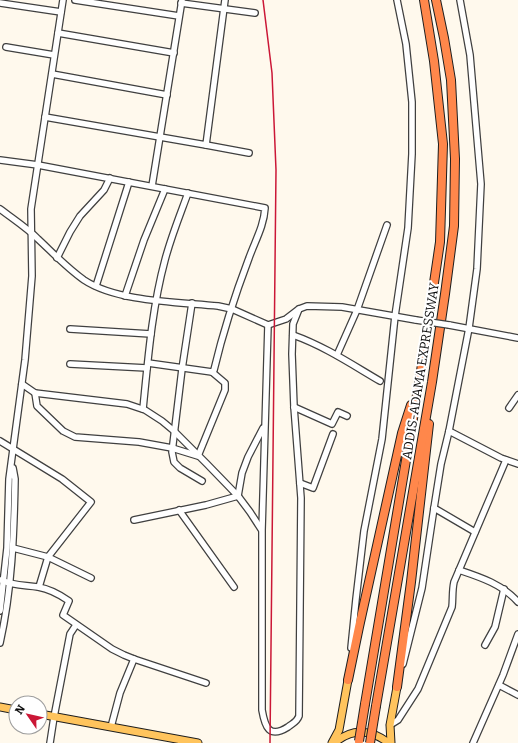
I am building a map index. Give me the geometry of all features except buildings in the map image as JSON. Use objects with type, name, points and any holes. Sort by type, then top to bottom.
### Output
[{"type":"highway","name":"ADDIS-ADAMA EXPRESSWAY","points":[[359,742],[420,381],[440,242],[443,144],[434,61],[424,0]]},
{"type":"highway","name":"ADDIS-ADAMA EXPRESSWAY","points":[[370,743],[432,382],[454,226],[455,159],[451,80],[436,0]]},
{"type":"highway","points":[[348,680],[402,433],[420,381]]},
{"type":"highway","points":[[397,687],[412,582],[429,427],[432,382]]},
{"type":"main road","points":[[333,743],[339,730],[348,680]]},
{"type":"main road","points":[[390,743],[390,725],[397,687]]},
{"type":"main road","points":[[48,716],[198,743]]},
{"type":"main road","points":[[333,743],[341,737],[353,732],[366,732],[378,736],[390,743]]},
{"type":"street","points":[[0,611],[2,580],[7,548],[10,479],[22,384],[32,276],[31,209],[63,0]]},
{"type":"street","points":[[76,0],[179,16]]},
{"type":"street","points":[[206,145],[225,0]]},
{"type":"street","points":[[348,680],[358,576],[364,531],[382,438],[395,316],[408,228],[412,154],[412,102],[406,44],[397,0]]},
{"type":"street","points":[[397,687],[422,588],[441,464],[469,328],[477,269],[481,184],[470,55],[460,0]]},
{"type":"street","points":[[152,186],[181,1],[255,13]]},
{"type":"street","points":[[0,2],[18,3],[61,12]]},
{"type":"street","points":[[58,33],[174,53]]},
{"type":"street","points":[[6,47],[54,55]]},
{"type":"street","points":[[52,74],[167,95]]},
{"type":"street","points":[[45,117],[248,153]]},
{"type":"street","points":[[0,160],[38,165],[110,178],[265,208],[264,219],[224,328],[214,370],[212,372]]},
{"type":"street","points":[[57,258],[80,216],[104,190],[110,178]]},
{"type":"street","points":[[96,286],[129,182]]},
{"type":"street","points":[[125,296],[144,240],[166,189]]},
{"type":"street","points":[[143,409],[156,300],[167,254],[188,193]]},
{"type":"street","points":[[0,209],[31,233],[57,258],[85,280],[96,286],[125,296],[218,306],[232,309],[268,325],[286,319],[299,309],[307,306],[342,307],[469,328],[518,338]]},
{"type":"street","points":[[337,355],[356,310],[387,225]]},
{"type":"street","points":[[192,303],[172,448],[174,462],[180,468],[202,481]]},
{"type":"street","points":[[268,325],[262,530],[262,710],[264,724],[274,732],[281,732],[297,721],[299,716],[301,498],[294,407],[293,335],[293,324],[299,309]]},
{"type":"street","points":[[70,329],[151,334]]},
{"type":"street","points":[[293,335],[310,341],[337,355],[380,381]]},
{"type":"street","points":[[70,364],[147,366],[212,372],[225,383],[226,386],[198,456]]},
{"type":"street","points":[[22,384],[34,393],[127,404],[143,409],[162,421],[174,431],[207,464],[238,496],[262,530]]},
{"type":"street","points":[[34,393],[37,406],[62,431],[74,436],[132,441],[172,448],[198,456]]},
{"type":"street","points":[[509,408],[518,395]]},
{"type":"street","points":[[294,407],[332,424],[338,412],[346,416]]},
{"type":"street","points":[[238,496],[242,473],[248,457],[265,424]]},
{"type":"street","points":[[449,431],[506,460],[518,464]]},
{"type":"street","points":[[300,483],[313,488],[333,434]]},
{"type":"street","points":[[0,441],[62,479],[92,502],[48,557],[39,587]]},
{"type":"street","points":[[390,725],[398,720],[418,689],[452,608],[452,592],[458,570],[506,460]]},
{"type":"street","points":[[0,643],[13,548],[15,479],[12,464]]},
{"type":"street","points":[[134,520],[218,502],[238,496]]},
{"type":"street","points":[[434,508],[475,532]]},
{"type":"street","points":[[179,510],[234,587]]},
{"type":"street","points":[[13,548],[48,557],[91,578]]},
{"type":"street","points":[[458,570],[485,579],[504,589],[518,602]]},
{"type":"street","points":[[2,580],[9,584],[39,587],[56,592],[69,601],[63,615],[112,649],[134,659],[206,683]]},
{"type":"street","points":[[484,645],[495,627],[504,589]]},
{"type":"street","points":[[50,743],[70,634],[76,625]]},
{"type":"street","points":[[473,743],[499,685],[518,634]]},
{"type":"street","points":[[111,727],[120,693],[134,659]]},
{"type":"street","points":[[499,685],[518,695]]},
{"type":"railway","points":[[263,0],[272,73],[276,170],[270,743]]}]
